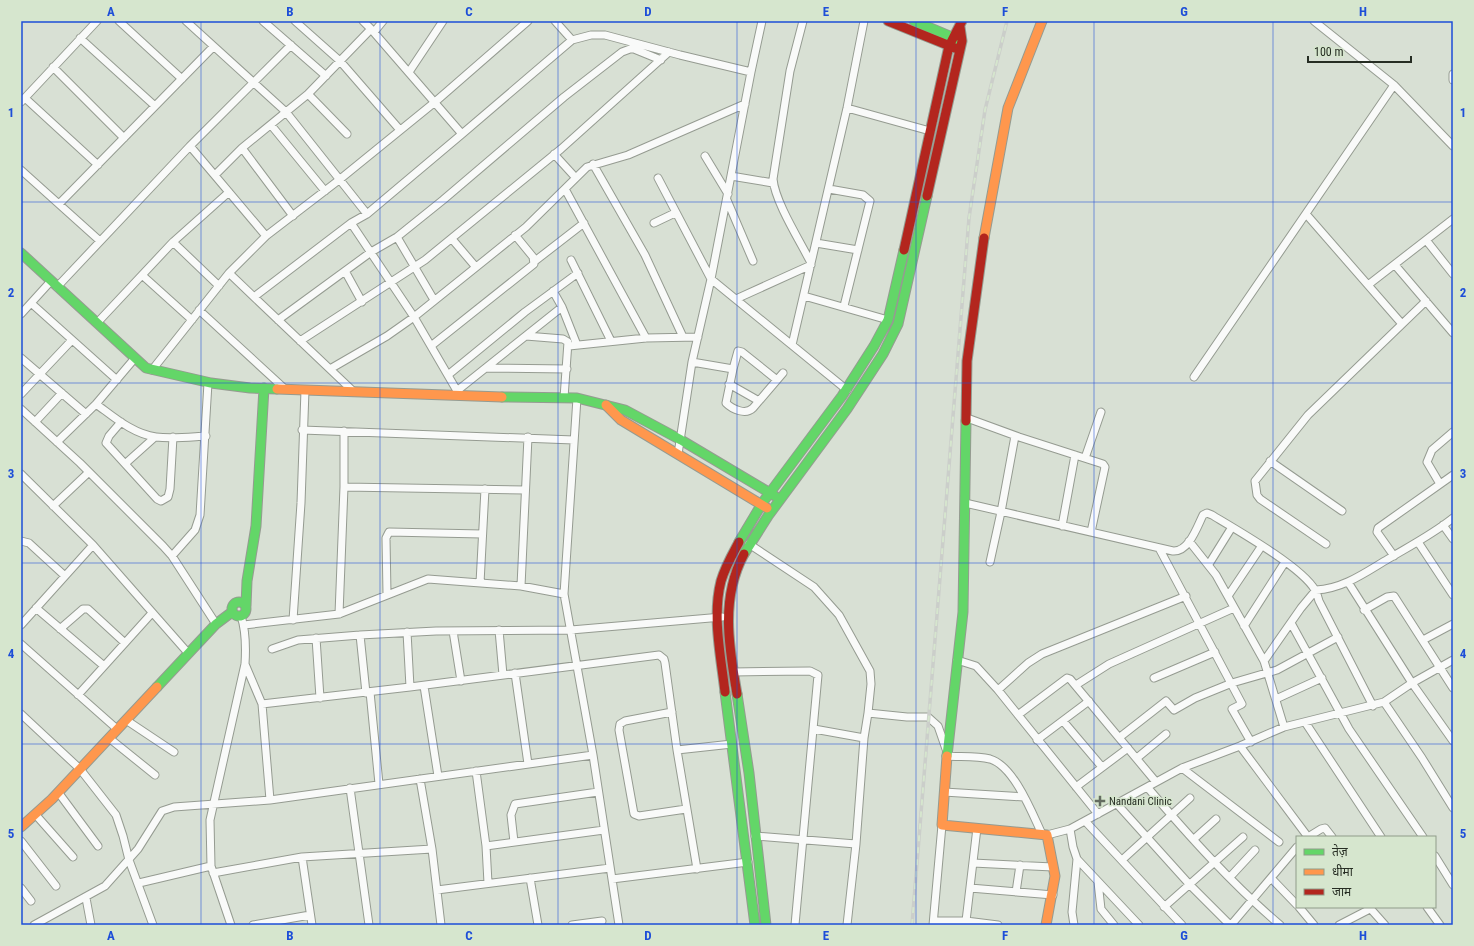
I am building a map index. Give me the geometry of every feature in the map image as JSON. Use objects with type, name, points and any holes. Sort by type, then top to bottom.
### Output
[{"type":"main road","points":[[888,21],[950,41],[962,41]]},
{"type":"main road","points":[[914,21],[950,41],[960,50]]},
{"type":"main road","points":[[1042,21],[1008,108],[985,232],[968,353],[963,612],[946,754],[942,825],[1047,834],[1054,876],[1053,895],[1046,925]]},
{"type":"main road","points":[[766,925],[742,724],[723,617],[720,586],[724,572],[745,530],[770,492],[847,390],[867,360],[888,320],[950,41],[961,24]]},
{"type":"main road","points":[[755,925],[723,674],[723,617],[730,597],[735,575],[749,544],[860,392],[878,364],[898,324],[962,41],[961,24]]},
{"type":"main road","points":[[21,253],[146,368],[152,370],[208,383],[264,388],[354,392],[459,393],[577,398],[625,410],[770,492],[780,500]]},
{"type":"main road","points":[[21,827],[58,792],[216,624],[239,618],[246,613],[247,581],[256,526],[264,388]]},
{"type":"main road","points":[[606,405],[621,420],[772,511]]},
{"type":"main road","points":[[239,618],[232,607],[247,581]]},
{"type":"main road","points":[[235,603],[242,602],[246,606]]},
{"type":"street","points":[[97,21],[23,100],[98,165]]},
{"type":"street","points":[[119,21],[182,79]]},
{"type":"street","points":[[186,21],[286,112],[367,214]]},
{"type":"street","points":[[263,21],[326,76]]},
{"type":"street","points":[[295,21],[340,61],[400,130]]},
{"type":"street","points":[[363,21],[462,134]]},
{"type":"street","points":[[215,175],[242,148],[308,94],[340,61],[383,21]]},
{"type":"street","points":[[409,72],[443,21]]},
{"type":"street","points":[[152,370],[229,273],[266,236],[339,180],[435,102],[528,21]]},
{"type":"street","points":[[555,21],[572,40]]},
{"type":"street","points":[[678,454],[692,362],[711,279],[762,21]]},
{"type":"street","points":[[803,21],[787,90],[773,183],[791,225],[811,264]]},
{"type":"street","points":[[792,345],[847,108],[864,21]]},
{"type":"street","points":[[1314,21],[1394,85],[1453,146]]},
{"type":"street","points":[[254,297],[351,223],[367,214],[572,40],[591,35],[605,35],[751,72]]},
{"type":"street","points":[[80,38],[155,106]]},
{"type":"street","points":[[21,314],[31,303],[54,284],[100,241],[190,146],[291,45]]},
{"type":"street","points":[[59,204],[213,47]]},
{"type":"street","points":[[278,320],[371,252],[397,237],[444,200],[586,79],[622,52],[634,49],[661,60]]},
{"type":"street","points":[[300,341],[392,283],[452,239],[554,154],[669,52]]},
{"type":"street","points":[[53,68],[124,138]]},
{"type":"street","points":[[1453,74],[1453,80]]},
{"type":"street","points":[[1194,377],[1394,85]]},
{"type":"street","points":[[308,94],[347,134]]},
{"type":"street","points":[[330,369],[387,336],[414,317],[515,235],[565,189],[575,177],[593,164],[628,155],[745,104]]},
{"type":"street","points":[[847,108],[930,131]]},
{"type":"street","points":[[271,124],[325,191]]},
{"type":"street","points":[[190,146],[266,236]]},
{"type":"street","points":[[242,148],[293,216]]},
{"type":"street","points":[[554,154],[575,177]]},
{"type":"street","points":[[705,156],[727,197],[753,261]]},
{"type":"street","points":[[593,164],[645,255],[683,337]]},
{"type":"street","points":[[21,170],[100,241]]},
{"type":"street","points":[[731,176],[773,183]]},
{"type":"street","points":[[658,178],[675,213],[711,279],[847,390]]},
{"type":"street","points":[[565,189],[646,338]]},
{"type":"street","points":[[829,189],[864,196],[869,198],[870,203],[844,306]]},
{"type":"street","points":[[97,323],[173,242],[229,192]]},
{"type":"street","points":[[654,223],[675,213]]},
{"type":"street","points":[[1306,214],[1402,324]]},
{"type":"street","points":[[1368,285],[1453,219]]},
{"type":"street","points":[[351,223],[414,317],[459,393],[486,368],[562,307]]},
{"type":"street","points":[[431,346],[533,266],[535,261],[584,223]]},
{"type":"street","points":[[515,235],[534,256],[535,261]]},
{"type":"street","points":[[397,237],[434,300]]},
{"type":"street","points":[[452,239],[475,266]]},
{"type":"street","points":[[1426,240],[1453,274]]},
{"type":"street","points":[[173,242],[219,286]]},
{"type":"street","points":[[816,243],[858,250]]},
{"type":"street","points":[[571,260],[611,341]]},
{"type":"street","points":[[736,299],[811,264]]},
{"type":"street","points":[[1395,265],[1453,332]]},
{"type":"street","points":[[345,271],[362,302]]},
{"type":"street","points":[[229,273],[354,392]]},
{"type":"street","points":[[448,375],[525,312],[578,273]]},
{"type":"street","points":[[142,274],[192,320]]},
{"type":"street","points":[[553,291],[562,307],[577,345]]},
{"type":"street","points":[[804,296],[844,306],[888,320]]},
{"type":"street","points":[[1326,544],[1260,499],[1257,495],[1255,480],[1308,415],[1426,301]]},
{"type":"street","points":[[31,303],[117,380]]},
{"type":"street","points":[[200,310],[285,389]]},
{"type":"street","points":[[526,336],[563,339],[568,342],[569,346],[564,398]]},
{"type":"street","points":[[569,346],[646,338],[698,337]]},
{"type":"street","points":[[21,394],[72,340]]},
{"type":"street","points":[[777,380],[741,351],[737,352],[726,400],[730,407],[747,412],[759,401],[777,380],[783,372]]},
{"type":"street","points":[[21,358],[86,414]]},
{"type":"street","points":[[57,442],[96,404],[135,358]]},
{"type":"street","points":[[692,362],[733,369]]},
{"type":"street","points":[[486,368],[567,369]]},
{"type":"street","points":[[172,556],[191,536],[198,523],[202,507],[208,383]]},
{"type":"street","points":[[729,384],[759,401]]},
{"type":"street","points":[[293,620],[301,503],[302,430],[305,390]]},
{"type":"street","points":[[35,422],[62,393]]},
{"type":"street","points":[[577,398],[564,594],[593,755],[619,925]]},
{"type":"street","points":[[96,404],[121,422],[136,430],[155,437],[206,436]]},
{"type":"street","points":[[21,409],[89,472],[172,556],[216,624]]},
{"type":"street","points":[[1085,458],[1101,412]]},
{"type":"street","points":[[967,418],[1015,436],[1103,464],[1105,467],[1091,532]]},
{"type":"street","points":[[121,422],[109,436],[106,443],[126,463],[157,499],[163,501],[168,497],[170,489],[173,437]]},
{"type":"street","points":[[302,430],[528,437],[574,440]]},
{"type":"street","points":[[339,614],[344,487],[344,431]]},
{"type":"street","points":[[1440,484],[1427,462],[1432,450],[1453,432]]},
{"type":"street","points":[[990,562],[1015,436]]},
{"type":"street","points":[[126,463],[155,437]]},
{"type":"street","points":[[521,586],[528,437]]},
{"type":"street","points":[[1062,526],[1075,455]]},
{"type":"street","points":[[1270,462],[1342,511]]},
{"type":"street","points":[[53,506],[89,472]]},
{"type":"street","points":[[21,475],[93,545],[188,653]]},
{"type":"street","points":[[1394,556],[1377,532],[1378,528],[1453,475]]},
{"type":"street","points":[[344,487],[525,490]]},
{"type":"street","points":[[480,583],[485,489]]},
{"type":"street","points":[[965,503],[1179,552],[1189,541],[1204,515],[1208,513],[1285,562],[1308,580],[1316,590],[1319,602],[1373,706]]},
{"type":"street","points":[[1316,590],[1327,590],[1348,582],[1418,542],[1453,518]]},
{"type":"street","points":[[1444,525],[1453,539]]},
{"type":"street","points":[[1209,564],[1232,527]]},
{"type":"street","points":[[387,594],[386,538],[389,532],[482,534]]},
{"type":"street","points":[[21,541],[29,543],[65,576]]},
{"type":"street","points":[[1189,541],[1209,564],[1264,661],[1284,727]]},
{"type":"street","points":[[1418,542],[1453,595]]},
{"type":"street","points":[[749,544],[791,570],[814,587],[839,615],[870,672],[871,684],[864,738],[856,844],[847,925]]},
{"type":"street","points":[[21,625],[93,545]]},
{"type":"street","points":[[1228,596],[1261,547]]},
{"type":"street","points":[[1159,548],[1186,596],[1242,704],[1232,709],[1251,742]]},
{"type":"street","points":[[1244,626],[1285,562]]},
{"type":"street","points":[[231,925],[212,869],[210,820],[212,804],[245,664],[246,652],[244,633],[239,618],[293,620],[339,614],[428,579],[521,586],[564,594]]},
{"type":"street","points":[[1348,582],[1364,610],[1453,741]]},
{"type":"street","points":[[1264,661],[1301,608],[1316,590]]},
{"type":"street","points":[[1364,610],[1390,595],[1394,596],[1453,688]]},
{"type":"street","points":[[998,690],[1028,663],[1042,654],[1186,596]]},
{"type":"street","points":[[36,608],[104,666]]},
{"type":"street","points":[[1076,685],[1109,664],[1234,608]]},
{"type":"street","points":[[60,629],[83,609],[88,609],[125,643]]},
{"type":"street","points":[[78,695],[152,613]]},
{"type":"street","points":[[272,650],[298,640],[316,638],[407,632],[571,627],[723,617]]},
{"type":"street","points":[[1291,623],[1309,653],[1339,714],[1422,836]]},
{"type":"street","points":[[1423,640],[1453,624]]},
{"type":"street","points":[[499,630],[503,675]]},
{"type":"street","points":[[453,631],[461,680]]},
{"type":"street","points":[[407,632],[410,688]]},
{"type":"street","points":[[360,635],[379,784]]},
{"type":"street","points":[[1120,737],[1166,701],[1174,710],[1195,698],[1232,683],[1268,671],[1277,670],[1338,637]]},
{"type":"street","points":[[316,638],[320,698]]},
{"type":"street","points":[[21,644],[117,730]]},
{"type":"street","points":[[1154,678],[1215,652]]},
{"type":"street","points":[[262,704],[410,688],[656,655],[662,656],[665,663],[686,809],[697,869]]},
{"type":"street","points":[[957,660],[973,664],[998,690],[1098,814]]},
{"type":"street","points":[[868,713],[907,717],[928,717],[938,726],[946,754],[990,759],[1000,765],[1009,774],[1047,834],[1068,829],[1085,821],[1148,788],[1182,768],[1251,742],[1284,727],[1373,706],[1384,702],[1412,682],[1453,660]]},
{"type":"street","points":[[245,664],[262,704],[270,800]]},
{"type":"street","points":[[733,672],[810,671],[816,673],[818,679],[795,925]]},
{"type":"street","points":[[515,673],[528,764]]},
{"type":"street","points":[[1018,715],[1067,678],[1070,679],[1120,737],[1156,782]]},
{"type":"street","points":[[1276,699],[1322,678]]},
{"type":"street","points":[[424,686],[438,776]]},
{"type":"street","points":[[1037,740],[1089,701]]},
{"type":"street","points":[[1384,702],[1422,758],[1453,808]]},
{"type":"street","points":[[672,712],[625,721],[620,724],[619,730],[634,814],[639,816],[686,809]]},
{"type":"street","points":[[21,714],[80,769],[116,815],[129,860],[139,883],[153,925]]},
{"type":"street","points":[[126,720],[174,752]]},
{"type":"street","points":[[1064,721],[1102,768]]},
{"type":"street","points":[[1305,722],[1380,836]]},
{"type":"street","points":[[814,729],[864,738]]},
{"type":"street","points":[[1137,758],[1166,734]]},
{"type":"street","points":[[109,738],[155,775]]},
{"type":"street","points":[[677,750],[732,744]]},
{"type":"street","points":[[1240,746],[1307,836]]},
{"type":"street","points":[[1076,787],[1128,748]]},
{"type":"street","points":[[34,925],[86,898],[105,886],[138,849],[162,811],[174,806],[270,800],[593,755]]},
{"type":"street","points":[[1182,768],[1279,842]]},
{"type":"street","points":[[476,771],[486,846],[488,883]]},
{"type":"street","points":[[420,779],[432,849],[441,925]]},
{"type":"street","points":[[350,788],[369,925]]},
{"type":"street","points":[[1148,788],[1172,816],[1251,900],[1280,925]]},
{"type":"street","points":[[58,792],[98,846]]},
{"type":"street","points":[[514,842],[511,815],[515,804],[598,792]]},
{"type":"street","points":[[944,792],[1024,797]]},
{"type":"street","points":[[1122,860],[1148,838],[1190,798]]},
{"type":"street","points":[[1118,804],[1190,885],[1230,925],[1295,852]]},
{"type":"street","points":[[35,814],[73,857]]},
{"type":"street","points":[[1194,839],[1216,819]]},
{"type":"street","points":[[1085,821],[1182,925]]},
{"type":"street","points":[[942,825],[934,923],[966,921],[998,925]]},
{"type":"street","points":[[966,921],[977,828]]},
{"type":"street","points":[[1310,836],[1325,828],[1331,836]]},
{"type":"street","points":[[1068,829],[1077,859],[1072,912],[1074,925]]},
{"type":"street","points":[[486,846],[604,830]]},
{"type":"street","points":[[755,836],[856,844]]},
{"type":"street","points":[[1164,907],[1243,837]]},
{"type":"street","points":[[22,844],[56,886]]},
{"type":"street","points":[[139,883],[212,869],[302,857],[432,849]]},
{"type":"street","points":[[1230,877],[1255,850]]},
{"type":"street","points":[[302,857],[312,925]]},
{"type":"street","points":[[1436,858],[1453,885]]},
{"type":"street","points":[[1077,859],[1138,925]]},
{"type":"street","points":[[612,879],[748,862]]},
{"type":"street","points":[[973,863],[1053,867]]},
{"type":"street","points":[[1016,892],[1020,866]]},
{"type":"street","points":[[437,890],[610,868]]},
{"type":"street","points":[[530,878],[538,925]]},
{"type":"street","points":[[1271,878],[1296,904]]},
{"type":"street","points":[[1098,882],[1101,909],[1114,925]]},
{"type":"street","points":[[21,888],[31,901]]},
{"type":"street","points":[[970,888],[1053,895]]},
{"type":"street","points":[[86,898],[91,925]]},
{"type":"street","points":[[1300,908],[1314,925]]},
{"type":"street","points":[[1339,925],[1369,908],[1385,925]]},
{"type":"street","points":[[1428,908],[1440,925]]},
{"type":"street","points":[[253,925],[310,915]]},
{"type":"street","points":[[572,925],[602,921]]},
{"type":"railway","points":[[912,925],[969,218],[985,110],[1007,21]]},
{"type":"traffic: fast","points":[[914,21],[959,40]]},
{"type":"traffic: fast","points":[[744,554],[768,516],[847,409],[883,354],[898,324],[927,196]]},
{"type":"traffic: fast","points":[[739,542],[763,502],[842,396],[874,346],[888,320],[904,250]]},
{"type":"traffic: fast","points":[[21,253],[146,368],[211,383],[250,388],[277,389]]},
{"type":"traffic: fast","points":[[246,606],[247,581],[256,526],[264,388]]},
{"type":"traffic: fast","points":[[502,397],[577,398],[625,410],[681,440],[775,496]]},
{"type":"traffic: fast","points":[[947,756],[963,612],[966,421]]},
{"type":"traffic: fast","points":[[236,602],[242,602],[246,606],[246,609],[246,612],[242,616],[236,616],[232,612],[232,606],[236,602]]},
{"type":"traffic: fast","points":[[157,687],[216,624],[232,612]]},
{"type":"traffic: fast","points":[[725,692],[755,925]]},
{"type":"traffic: fast","points":[[737,694],[749,773],[766,925]]},
{"type":"traffic: slow","points":[[984,238],[1008,108],[1042,21]]},
{"type":"traffic: slow","points":[[277,389],[502,397]]},
{"type":"traffic: slow","points":[[606,405],[621,420],[767,508]]},
{"type":"traffic: slow","points":[[21,827],[52,799],[157,687]]},
{"type":"traffic: slow","points":[[947,756],[942,825],[1047,835],[1055,876],[1046,925]]},
{"type":"traffic: jam","points":[[888,21],[955,48]]},
{"type":"traffic: jam","points":[[904,250],[949,46],[962,21]]},
{"type":"traffic: jam","points":[[927,196],[962,41],[960,27]]},
{"type":"traffic: jam","points":[[966,421],[967,361],[984,238]]},
{"type":"traffic: jam","points":[[725,692],[718,636],[718,594],[721,581],[729,561],[739,542]]},
{"type":"traffic: jam","points":[[737,694],[731,659],[728,623],[732,588],[736,571],[744,554]]},
{"type":"place","name":"Nandani Clinic","points":[[1100,801]]}]
